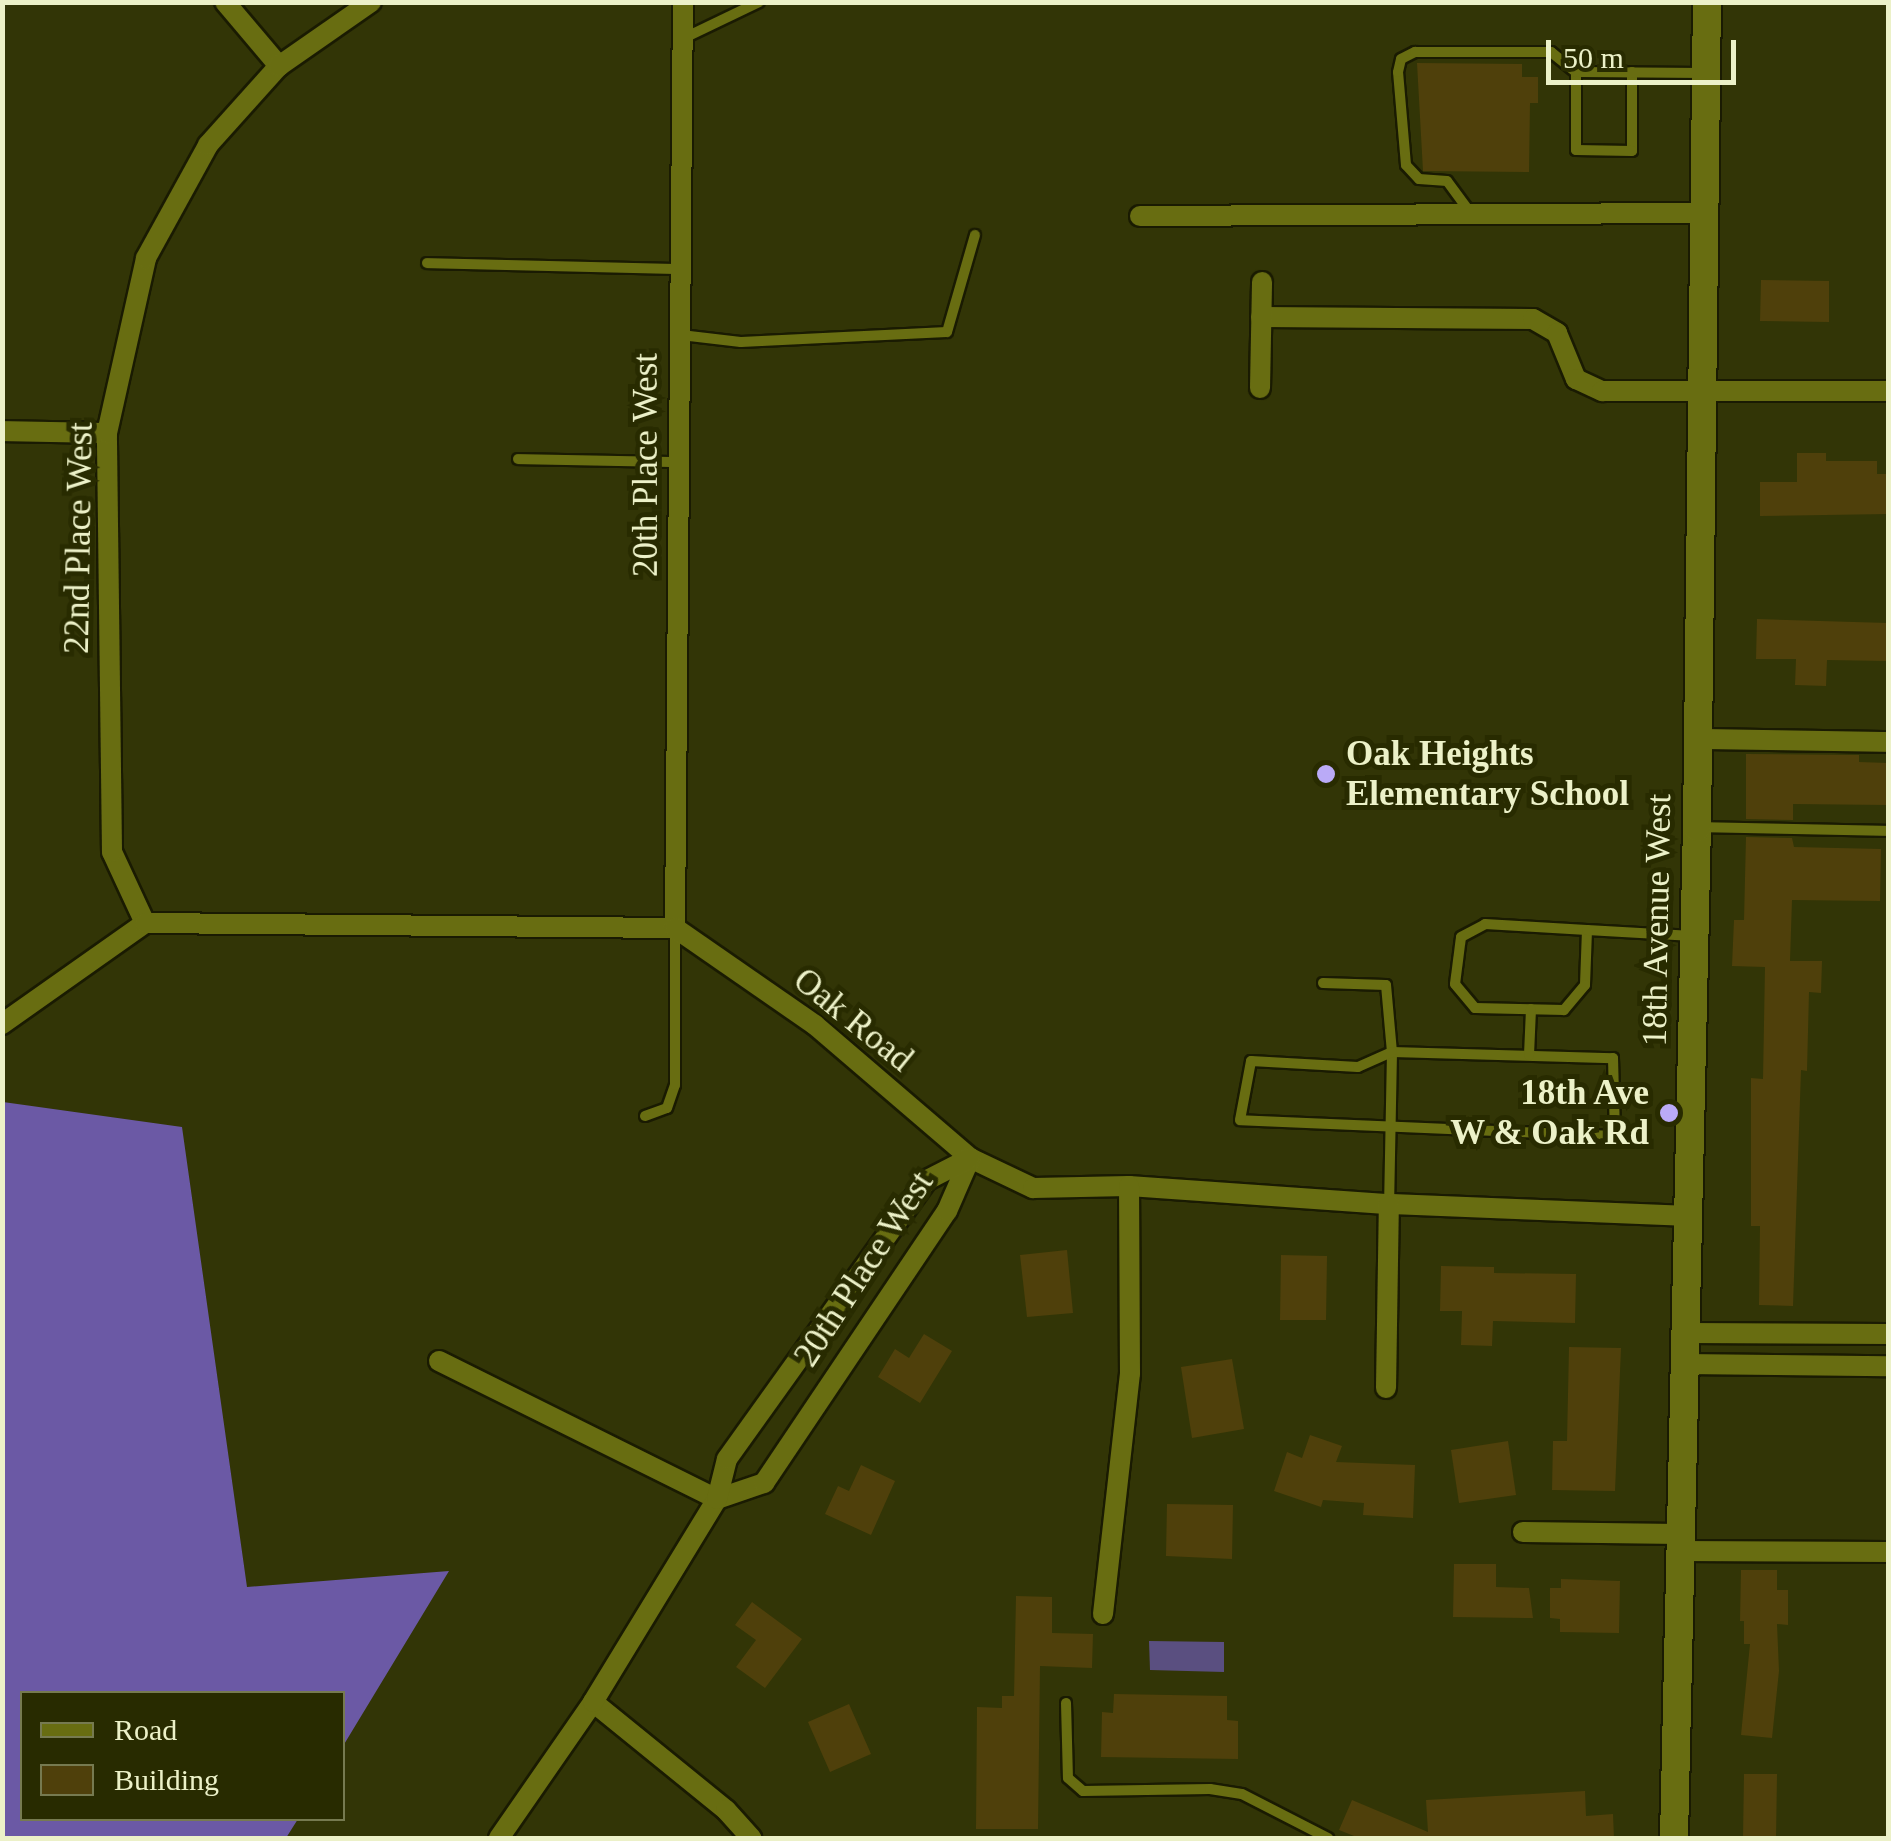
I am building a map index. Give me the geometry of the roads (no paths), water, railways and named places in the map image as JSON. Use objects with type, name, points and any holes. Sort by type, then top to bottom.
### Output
[{"type":"street","points":[[225,2],[279,66]]},
{"type":"street","name":"22nd Place West","points":[[145,922],[112,852],[107,433],[146,258],[208,144],[279,66],[371,2]]},
{"type":"street","name":"20th Place West","points":[[675,928],[683,2]]},
{"type":"street","name":"18th Avenue West","points":[[1674,1838],[1697,827],[1707,2]]},
{"type":"street","points":[[1140,216],[1702,213]]},
{"type":"street","points":[[1260,388],[1262,282]]},
{"type":"street","points":[[1261,316],[1533,319],[1557,332],[1568,366],[1586,388],[1888,391]]},
{"type":"street","points":[[2,431],[107,433]]},
{"type":"street","points":[[1698,739],[1888,742]]},
{"type":"street","points":[[2,1024],[145,922],[675,928]]},
{"type":"street","name":"Oak Road","points":[[675,928],[814,1025],[970,1158],[1034,1188],[1128,1186],[1389,1204],[1686,1216]]},
{"type":"street","name":"20th Place West","points":[[499,1838],[593,1702],[717,1499],[726,1459],[928,1180],[970,1158]]},
{"type":"street","name":"20th Place West","points":[[717,1499],[764,1483],[947,1211],[970,1158]]},
{"type":"street","points":[[1103,1614],[1130,1373],[1128,1186]]},
{"type":"street","points":[[1386,1388],[1389,1204]]},
{"type":"street","points":[[1684,1333],[1888,1334]]},
{"type":"street","points":[[439,1361],[717,1499]]},
{"type":"street","points":[[1684,1364],[1888,1366]]},
{"type":"street","points":[[1523,1532],[1888,1552]]},
{"type":"street","points":[[593,1702],[726,1810],[751,1838]]},
{"type":"lane","points":[[682,38],[759,2]]},
{"type":"lane","points":[[1472,215],[1447,181],[1419,179],[1406,165],[1398,72],[1401,58],[1415,52],[1551,52],[1576,72],[1706,73]]},
{"type":"lane","points":[[1576,72],[1576,150],[1632,150],[1632,72]]},
{"type":"lane","points":[[680,335],[741,342],[947,332],[975,234]]},
{"type":"lane","points":[[427,263],[680,269]]},
{"type":"lane","points":[[518,459],[679,462]]},
{"type":"lane","points":[[1697,827],[1888,830]]},
{"type":"lane","points":[[1588,930],[1585,985],[1564,1010],[1475,1008],[1455,984],[1461,937],[1485,924],[1694,936]]},
{"type":"lane","points":[[645,1116],[667,1108],[676,1085],[675,928]]},
{"type":"lane","points":[[1323,983],[1386,984],[1392,1052],[1389,1204]]},
{"type":"lane","points":[[1529,1055],[1531,1010]]},
{"type":"lane","points":[[1392,1052],[1529,1055],[1613,1058],[1615,1136],[1240,1120],[1251,1061],[1358,1068],[1392,1052]]},
{"type":"lane","points":[[1066,1702],[1068,1778],[1083,1791],[1210,1789],[1242,1794],[1328,1838]]},
{"type":"place","name":"Oak Heights Elementary School","points":[[1326,774]]},
{"type":"place","name":"18th Ave W & Oak Rd","points":[[1669,1113]]}]
